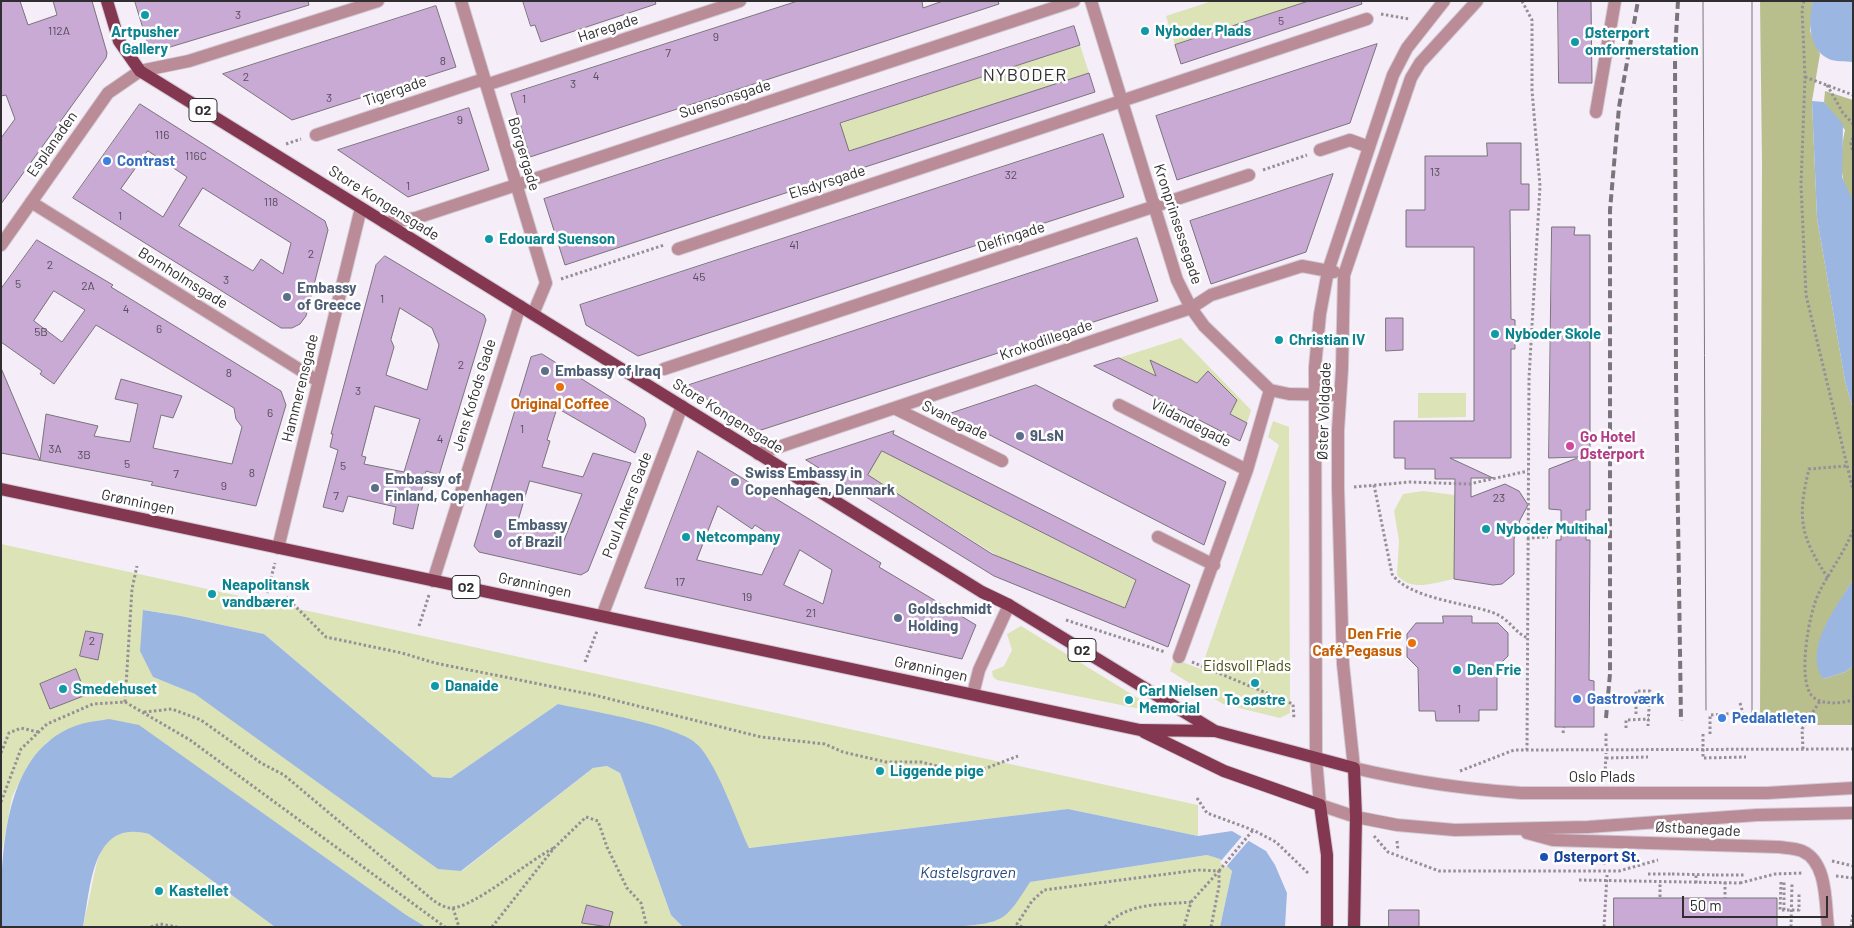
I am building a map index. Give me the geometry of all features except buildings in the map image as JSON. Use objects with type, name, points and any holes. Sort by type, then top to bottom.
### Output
[{"type":"main road","name":"Store Kongensgade","points":[[107,1],[119,41],[140,71],[982,592],[1009,605],[1215,731]]},
{"type":"main road","name":"Grønningen","points":[[1,489],[1140,730],[1215,731],[1316,758]]},
{"type":"main road","name":"Grønningen","points":[[1140,730],[1224,771],[1320,804]]},
{"type":"main road","name":"O2","points":[[1316,758],[1354,768]]},
{"type":"main road","points":[[1354,768],[1356,817],[1354,927]]},
{"type":"main road","points":[[1320,804],[1327,855],[1327,927]]},
{"type":"street","points":[[140,71],[189,62],[378,1]]},
{"type":"street","name":"Borgergade","points":[[461,1],[546,284]]},
{"type":"street","name":"Haregade","points":[[485,82],[740,1]]},
{"type":"street","name":"Suensonsgade","points":[[385,223],[416,218],[1074,1]]},
{"type":"street","name":"Kronprinsessegade","points":[[1090,1],[1177,280],[1191,308],[1204,326],[1270,390]]},
{"type":"street","name":"Øster Voldgade","points":[[1354,768],[1343,664],[1338,488],[1344,276],[1411,78],[1420,63],[1477,1]]},
{"type":"street","points":[[1596,112],[1614,1]]},
{"type":"street","name":"Øster Voldgade","points":[[1320,804],[1316,758],[1315,367],[1320,314],[1328,270],[1393,75],[1407,48],[1439,3]]},
{"type":"street","name":"Elsdyrsgade","points":[[678,249],[1367,19]]},
{"type":"street","name":"Esplanaden","points":[[1,245],[108,92],[140,71]]},
{"type":"street","name":"Tigergade","points":[[316,135],[485,82]]},
{"type":"street","points":[[1320,150],[1350,140],[1369,146]]},
{"type":"street","name":"Delfingade","points":[[664,369],[1248,174]]},
{"type":"street","name":"Bornholmsgade","points":[[31,202],[318,381]]},
{"type":"street","name":"Hammerensgade","points":[[278,548],[361,208]]},
{"type":"street","name":"Krokodillegade","points":[[758,454],[1191,308],[1211,295],[1302,266],[1328,270],[1344,276]]},
{"type":"street","points":[[533,314],[546,284]]},
{"type":"street","name":"Jens Kofods Gade","points":[[433,580],[520,306]]},
{"type":"street","points":[[1179,657],[1247,470],[1270,390],[1289,394],[1340,395]]},
{"type":"street","name":"Vildandegade","points":[[1119,405],[1247,470]]},
{"type":"street","name":"Poul Ankers Gade","points":[[602,616],[682,406]]},
{"type":"street","name":"Svanegade","points":[[894,408],[1002,461]]},
{"type":"street","points":[[1158,537],[1214,565]]},
{"type":"street","name":"Grønningen","points":[[973,694],[979,670],[1009,605]]},
{"type":"street","name":"Oslo Plads","points":[[1354,768],[1409,780],[1482,790],[1520,792],[1766,793],[1853,788]]},
{"type":"street","points":[[1320,804],[1356,817],[1397,825],[1455,830],[1596,827],[1757,815],[1853,812]]},
{"type":"street","name":"Østbanegade","points":[[1510,829],[1553,840],[1779,847],[1803,851],[1812,858],[1823,882],[1828,927]]},
{"type":"path","points":[[1522,1],[1532,20],[1532,90],[1540,186],[1529,378],[1527,750]]},
{"type":"path","points":[[1804,1],[1802,9],[1805,77],[1801,185],[1806,295],[1853,490]]},
{"type":"path","points":[[1367,19],[1383,13],[1426,23]]},
{"type":"path","points":[[1805,77],[1853,95]]},
{"type":"path","points":[[1826,85],[1843,113],[1853,124]]},
{"type":"path","points":[[266,149],[316,135]]},
{"type":"path","points":[[1853,138],[1851,143],[1853,153]]},
{"type":"path","points":[[1248,174],[1320,150]]},
{"type":"path","points":[[546,284],[673,242],[678,249]]},
{"type":"path","points":[[1828,578],[1802,532],[1803,492],[1809,469],[1846,466]]},
{"type":"path","points":[[1338,488],[1410,482],[1469,484],[1528,471]]},
{"type":"path","points":[[1374,485],[1392,574],[1396,580],[1418,592],[1506,618],[1522,636],[1528,638]]},
{"type":"path","points":[[1853,530],[1817,596],[1806,646],[1805,675],[1812,696],[1820,701],[1840,704],[1853,700]]},
{"type":"path","points":[[1527,538],[1548,538]]},
{"type":"path","points":[[268,594],[278,548]]},
{"type":"path","points":[[125,702],[132,589],[137,566]]},
{"type":"path","points":[[419,626],[433,580]]},
{"type":"path","points":[[286,597],[326,637],[402,653],[435,663],[594,695],[761,737],[825,744],[843,752],[886,762],[921,762],[960,772],[984,769],[1018,756]]},
{"type":"path","points":[[585,662],[602,616]]},
{"type":"path","points":[[1057,617],[1179,657],[1293,704],[1294,719]]},
{"type":"path","points":[[1636,714],[1636,691],[1650,691],[1648,726]]},
{"type":"path","points":[[1803,749],[1802,728],[1820,701]]},
{"type":"path","points":[[1,802],[20,748],[47,724],[94,704],[125,702],[190,740],[446,927]]},
{"type":"path","points":[[1740,703],[1746,724]]},
{"type":"path","points":[[142,712],[172,709],[201,720],[218,730],[261,763],[284,776],[434,901],[446,908],[453,908],[477,898],[539,855],[554,848]]},
{"type":"path","points":[[1710,734],[1710,715],[1742,714]]},
{"type":"path","points":[[1626,728],[1626,720],[1649,719]]},
{"type":"path","points":[[1563,733],[1564,727]]},
{"type":"path","points":[[1,753],[9,733],[21,728],[38,732]]},
{"type":"path","points":[[1606,733],[1606,746]]},
{"type":"path","points":[[1703,734],[1703,758],[1746,757]]},
{"type":"path","points":[[1456,772],[1502,754],[1527,750],[1853,749]]},
{"type":"path","points":[[1605,774],[1606,755],[1648,757]]},
{"type":"path","points":[[1197,798],[1207,813],[1253,830],[1276,842],[1308,873]]},
{"type":"path","points":[[492,927],[554,848],[586,817],[598,821],[607,847],[627,888],[641,903],[647,927]]},
{"type":"path","points":[[1356,817],[1388,852],[1439,871],[1619,871],[1664,858]]},
{"type":"path","points":[[1184,927],[1191,902],[1253,830]]},
{"type":"path","points":[[1397,841],[1398,851]]},
{"type":"path","points":[[1604,855],[1604,866]]},
{"type":"path","points":[[1837,861],[1853,866]]},
{"type":"path","points":[[1022,927],[1017,924],[1032,901],[1044,890],[1198,870],[1219,871]]},
{"type":"path","points":[[1211,927],[1219,886],[1219,871]]},
{"type":"path","points":[[1648,874],[1746,875]]},
{"type":"path","points":[[1696,874],[1696,883]]},
{"type":"path","points":[[1578,880],[1740,883],[1775,874],[1807,874]]},
{"type":"path","points":[[1604,927],[1604,895],[1607,875]]},
{"type":"path","points":[[1835,876],[1853,878]]},
{"type":"path","points":[[1660,882],[1660,897]]},
{"type":"path","points":[[1725,882],[1725,898]]},
{"type":"path","points":[[1783,882],[1784,910],[1799,910],[1798,893]]},
{"type":"path","points":[[1791,927],[1792,882]]},
{"type":"path","points":[[1105,927],[1118,914],[1129,909],[1191,902]]},
{"type":"path","points":[[453,908],[459,927]]},
{"type":"path","points":[[1851,927],[1853,913]]},
{"type":"path","points":[[151,927],[160,924],[177,927]]},
{"type":"green space","points":[[1212,1],[1309,1],[1175,45],[1166,16]]},
{"type":"green space","points":[[1760,1],[1813,1],[1810,31],[1820,54],[1812,101],[1817,218],[1845,381],[1853,409],[1853,580],[1837,606],[1823,679],[1845,672],[1853,666],[1853,725],[1788,725],[1760,719],[1762,163]]},
{"type":"green space","points":[[1080,45],[1089,73],[559,246],[550,219]]},
{"type":"green space","points":[[1825,91],[1853,100],[1853,201],[1848,193],[1843,176],[1841,157],[1845,130],[1824,102]]},
{"type":"green space","points":[[1181,338],[1251,410],[1247,423],[1119,358]]},
{"type":"green space","points":[[1418,393],[1466,393],[1466,417],[1418,418]]},
{"type":"green space","name":"Eidsvoll Plads","points":[[1273,421],[1289,427],[1290,713],[1280,718],[1223,704],[1170,671],[1174,659],[1201,669],[1279,445],[1268,437]]},
{"type":"green space","points":[[865,442],[1183,605],[1176,628],[1001,558],[832,453]]},
{"type":"green space","points":[[1423,491],[1455,495],[1454,579],[1417,585],[1410,584],[1397,575],[1399,541],[1394,511],[1403,494]]},
{"type":"green space","points":[[1,544],[1198,805],[1198,836],[1068,809],[748,848],[712,765],[697,744],[558,704],[451,778],[433,777],[264,634],[144,610],[153,677],[195,694],[462,871],[593,768],[607,766],[620,773],[671,915],[683,927],[426,927],[75,726],[47,742],[27,767],[12,797],[1,857]]},
{"type":"green space","points":[[1021,626],[1149,705],[1149,708],[1146,710],[997,680],[993,677],[992,671],[1004,666],[1012,650],[1007,634]]},
{"type":"green space","name":"Kastellet","points":[[137,831],[149,834],[275,927],[83,927],[95,870],[101,852],[105,845],[117,835]]},
{"type":"green space","points":[[1207,855],[1220,859],[1232,871],[1220,927],[956,927],[984,924],[1001,918],[1014,906],[1029,882]]},
{"type":"water","points":[[1813,1],[1853,1],[1853,62],[1831,60],[1822,55],[1817,49],[1813,42],[1810,25]]},
{"type":"water","points":[[1812,101],[1824,102],[1843,124],[1842,177],[1853,201],[1853,409],[1845,381],[1817,218]]},
{"type":"water","points":[[1853,580],[1853,666],[1845,672],[1823,679],[1818,667],[1819,641],[1831,615]]},
{"type":"water","name":"Kastelsgraven","points":[[143,610],[181,616],[264,634],[433,777],[451,778],[558,704],[654,725],[688,738],[698,745],[713,766],[749,848],[1068,809],[1198,836],[1232,831],[1266,851],[1275,865],[1287,893],[1285,927],[1220,927],[1232,871],[1220,859],[1207,855],[1030,882],[1008,913],[1001,918],[984,924],[956,927],[683,927],[671,915],[620,773],[607,766],[593,768],[461,871],[438,869],[195,694],[153,677],[140,651]]},
{"type":"water","points":[[109,719],[139,725],[406,915],[426,927],[275,927],[149,834],[130,832],[115,836],[105,846],[97,860],[92,876],[83,927],[1,927],[2,871],[5,841],[10,812],[19,784],[32,760],[50,740],[75,726]]},
{"type":"pier","points":[[1243,835],[1250,839],[1225,868],[1220,862]]},
{"type":"tram line","points":[[1703,1],[1706,710]]},
{"type":"tram line","points":[[1752,1],[1752,715]]},
{"type":"railway","points":[[1606,718],[1610,674],[1610,210],[1619,107],[1638,1]]},
{"type":"railway","points":[[1678,1],[1675,53],[1676,379],[1681,721]]},
{"type":"place","name":"Artpusher Gallery","points":[[145,15]]},
{"type":"place","name":"Nyboder Plads","points":[[1145,31]]},
{"type":"place","name":"Østerport omformerstation","points":[[1575,42]]},
{"type":"place","name":"Contrast","points":[[107,161]]},
{"type":"place","name":"Edouard Suenson","points":[[489,239]]},
{"type":"place","name":"Embassy of Greece","points":[[287,297]]},
{"type":"place","name":"Nyboder Skole","points":[[1495,334]]},
{"type":"place","name":"Christian IV","points":[[1279,340]]},
{"type":"place","name":"Embassy of Iraq","points":[[545,371]]},
{"type":"place","name":"Original Coffee","points":[[560,387]]},
{"type":"place","name":"9LsN","points":[[1020,436]]},
{"type":"place","name":"Go Hotel Østerport","points":[[1570,446]]},
{"type":"place","name":"Swiss Embassy in Copenhagen, Denmark","points":[[735,482]]},
{"type":"place","name":"Embassy of Finland, Copenhagen","points":[[375,488]]},
{"type":"place","name":"Nyboder Multihal","points":[[1486,529]]},
{"type":"place","name":"Embassy of Brazil","points":[[498,534]]},
{"type":"place","name":"Netcompany","points":[[686,537]]},
{"type":"place","name":"Neapolitansk vandbærer","points":[[212,594]]},
{"type":"place","name":"Goldschmidt Holding","points":[[898,618]]},
{"type":"place","name":"Den Frie Café Pegasus","points":[[1412,643]]},
{"type":"place","name":"Den Frie","points":[[1457,670]]},
{"type":"place","name":"To søstre","points":[[1255,683]]},
{"type":"place","name":"Danaide","points":[[435,686]]},
{"type":"place","name":"Smedehuset","points":[[63,689]]},
{"type":"place","name":"Gastroværk","points":[[1577,699]]},
{"type":"place","name":"Carl Nielsen Memorial","points":[[1129,700]]},
{"type":"place","name":"Pedalatleten","points":[[1722,718]]},
{"type":"place","name":"Liggende pige","points":[[880,771]]},
{"type":"place","name":"Østerport St.","points":[[1544,857]]},
{"type":"place","name":"Kastellet","points":[[159,891]]},
{"type":"district","name":"NYBODER","points":[[1025,75]]}]
